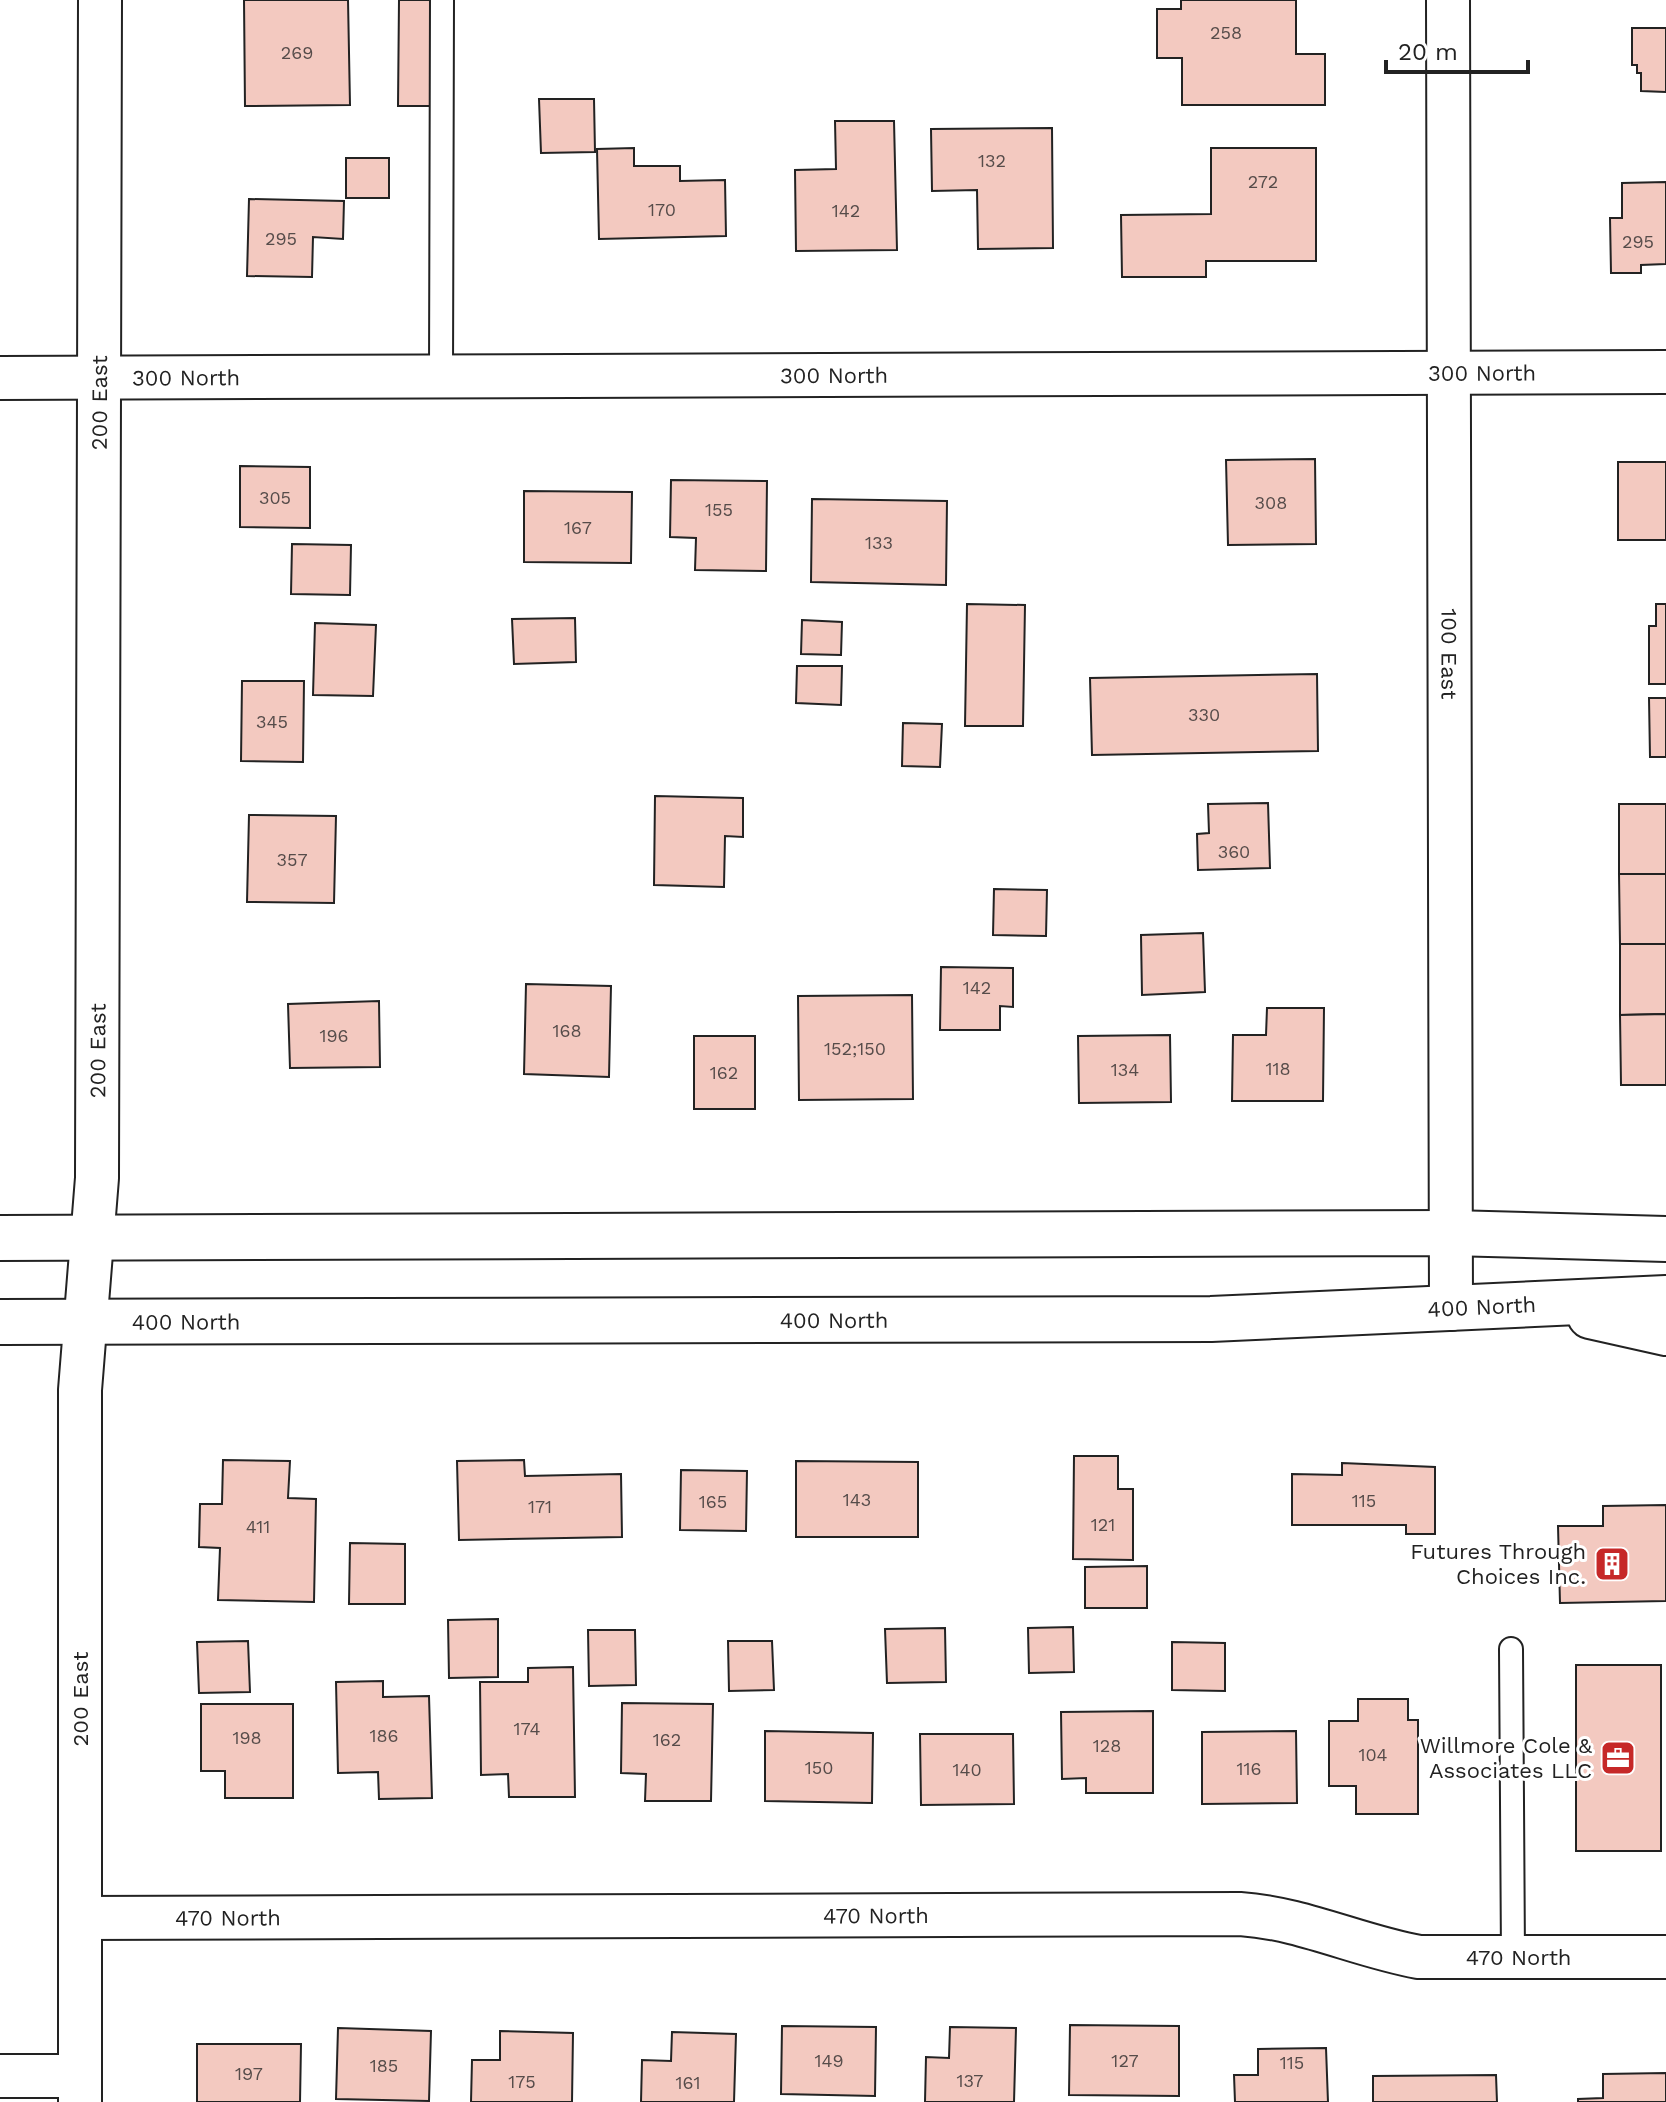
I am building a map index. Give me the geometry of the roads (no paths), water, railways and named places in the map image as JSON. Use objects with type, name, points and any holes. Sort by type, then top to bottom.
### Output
[{"type":"main road","points":[[0,1238],[1451,1233],[1657,1237]]},
{"type":"main road","name":"400 North","points":[[0,1322],[1211,1319],[1666,1298]]},
{"type":"main road","points":[[1529,1303],[1666,1333]]},
{"type":"street","name":"200 East","points":[[80,2089],[80,1390],[97,1162],[100,0]]},
{"type":"street","name":"100 East","points":[[1448,0],[1451,1309]]},
{"type":"street","name":"300 North","points":[[0,378],[1666,372]]},
{"type":"street","name":"470 North","points":[[80,1918],[1240,1914],[1292,1921],[1392,1952],[1419,1957],[1666,1957]]},
{"type":"street","points":[[0,2076],[80,2089]]},
{"type":"lane","points":[[441,376],[442,0]]},
{"type":"lane","points":[[1511,1649],[1513,1957]]},
{"type":"place","name":"Futures Through Choices Inc.","points":[[1612,1564]]},
{"type":"place","name":"Willmore Cole & Associates LLC","points":[[1618,1758]]}]
